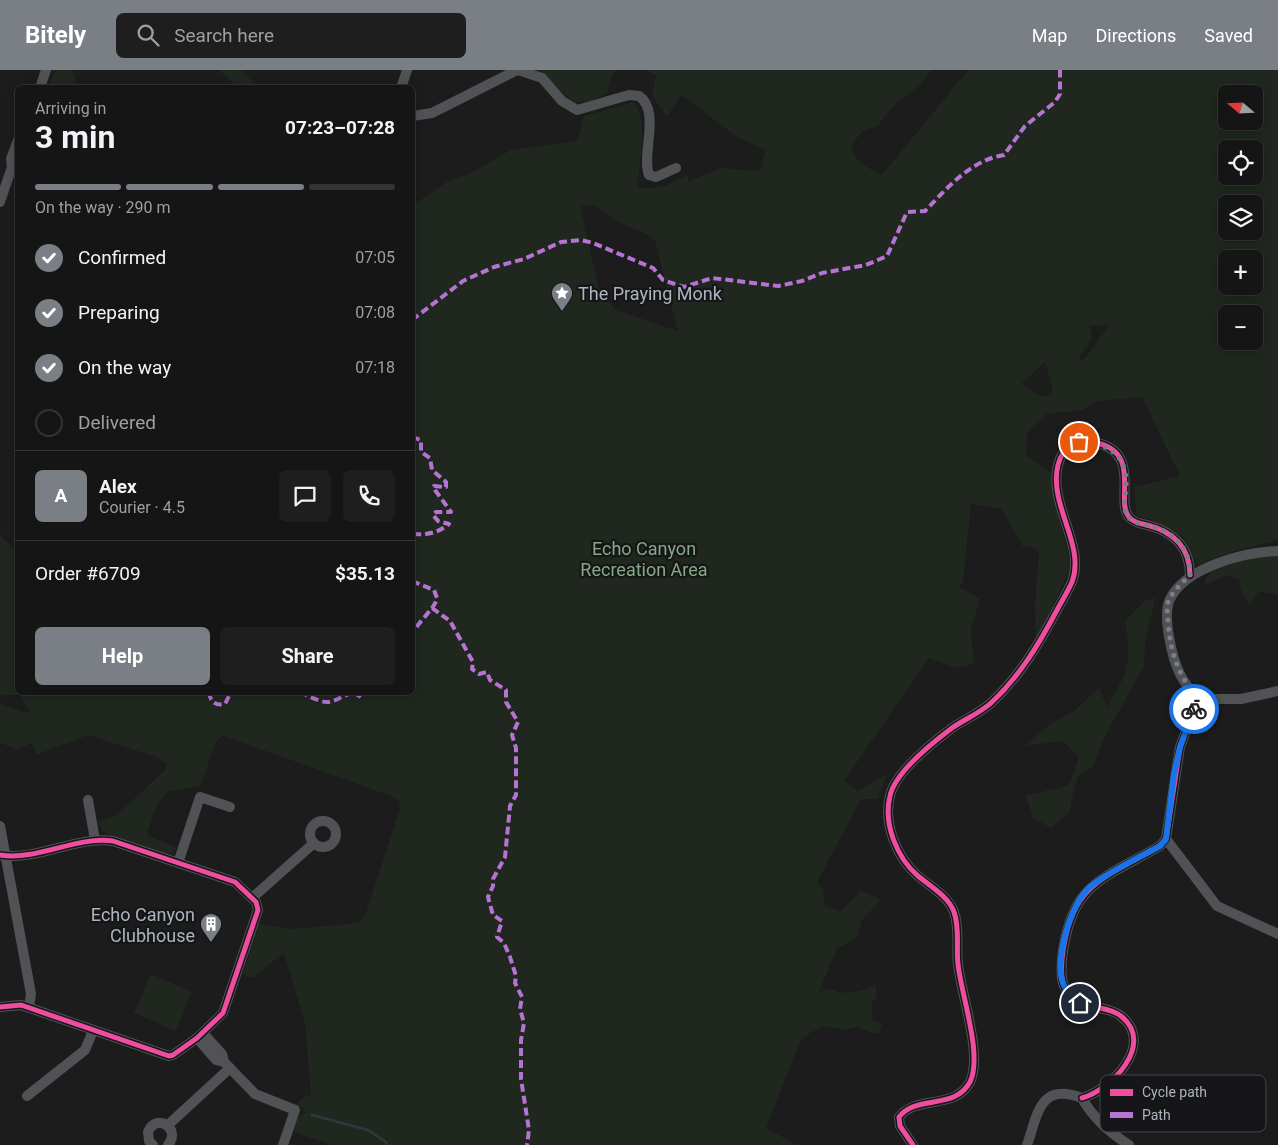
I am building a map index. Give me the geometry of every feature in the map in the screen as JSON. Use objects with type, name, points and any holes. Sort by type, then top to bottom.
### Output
[{"type":"street","points":[[41,85],[46,70]]},
{"type":"street","points":[[402,85],[407,70]]},
{"type":"street","points":[[415,116],[432,113],[518,70],[542,78],[562,100],[577,110],[629,95],[639,96],[648,107],[646,166],[649,175],[656,177],[676,168]]},
{"type":"street","points":[[0,202],[4,177],[15,164],[11,159],[15,148]]},
{"type":"street","points":[[913,1145],[900,1126],[899,1117],[905,1110],[918,1105],[954,1098],[968,1085],[973,1073],[972,1034],[958,966],[955,914],[941,895],[903,860],[892,834],[888,810],[890,796],[895,782],[908,767],[953,728],[990,704],[1005,689],[1034,653],[1072,582],[1075,568],[1074,556],[1057,495],[1055,479],[1058,461],[1069,446],[1079,442],[1095,442],[1105,445],[1118,457],[1124,467],[1126,485],[1124,509],[1129,518],[1173,535],[1180,542],[1188,557],[1190,575]]},
{"type":"street","points":[[1198,699],[1180,675],[1171,646],[1168,603],[1171,597],[1190,575],[1217,563],[1278,551]]},
{"type":"street","points":[[1198,699],[1241,700],[1278,691]]},
{"type":"street","points":[[1117,1075],[1132,1054],[1132,1034],[1129,1025],[1120,1015],[1080,1003],[1070,996],[1061,974],[1065,933],[1079,899],[1090,886],[1160,846],[1166,839],[1174,774],[1180,747],[1198,699]]},
{"type":"street","points":[[178,863],[200,797],[230,807]]},
{"type":"street","points":[[88,800],[95,840]]},
{"type":"street","points":[[0,826],[3,855],[31,994],[29,1007]]},
{"type":"street","points":[[1166,839],[1217,906],[1278,934]]},
{"type":"street","points":[[0,1007],[14,1004],[29,1007],[93,1031],[169,1056],[178,1053],[200,1036],[223,1013],[258,910],[256,902],[235,882],[113,841],[95,840],[23,856],[3,855]]},
{"type":"street","points":[[252,898],[314,844]]},
{"type":"street","points":[[27,1096],[85,1050],[93,1031]]},
{"type":"street","points":[[200,1036],[222,1054],[227,1065],[258,1096],[295,1110],[283,1145]]},
{"type":"street","points":[[168,1125],[227,1065]]},
{"type":"street","points":[[1027,1145],[1042,1102],[1050,1095],[1064,1094],[1082,1098],[1100,1089]]},
{"type":"street","points":[[1082,1098],[1089,1111],[1100,1122]]},
{"type":"street","points":[[152,1145],[148,1137],[149,1128],[160,1122],[168,1125],[172,1134],[168,1145]]},
{"type":"street","points":[[1111,1132],[1129,1145]]},
{"type":"green space","points":[[58,70],[72,70],[77,85],[50,85],[54,73]]},
{"type":"green space","points":[[220,70],[241,70],[256,85],[234,85]]},
{"type":"green space","points":[[538,70],[616,70],[612,75],[607,93],[591,101],[575,103]]},
{"type":"green space","name":"Echo Canyon Recreation Area","points":[[648,70],[931,70],[920,85],[891,108],[878,126],[863,131],[851,145],[852,151],[858,160],[882,175],[968,70],[1278,70],[1278,540],[1235,551],[1197,565],[1183,536],[1151,520],[1137,516],[1134,487],[1180,476],[1142,397],[1099,401],[1082,410],[1047,414],[1027,433],[1026,455],[1052,474],[1059,519],[1071,567],[1036,642],[1035,605],[1039,550],[1029,546],[1024,548],[1001,509],[971,504],[963,582],[959,587],[980,599],[971,629],[974,664],[955,668],[929,658],[845,781],[857,791],[886,775],[878,799],[861,799],[817,882],[823,890],[825,906],[840,911],[861,891],[878,898],[880,901],[862,920],[858,935],[853,940],[837,948],[819,992],[831,989],[847,993],[865,989],[875,984],[877,998],[872,1002],[873,1020],[882,1024],[880,1032],[874,1034],[857,1027],[844,1030],[827,1027],[815,1030],[800,1041],[766,1128],[797,1145],[333,1145],[296,1133],[291,1128],[294,1121],[305,1113],[305,1109],[296,1105],[304,1097],[311,1095],[305,1023],[284,953],[252,978],[243,975],[258,924],[293,929],[358,923],[365,916],[400,808],[399,801],[391,796],[224,736],[219,738],[215,744],[201,786],[169,791],[156,807],[147,833],[149,836],[177,848],[172,853],[166,854],[103,832],[98,821],[116,816],[165,770],[167,765],[157,757],[88,735],[36,755],[32,743],[17,749],[0,743],[0,704],[27,713],[30,711],[19,695],[415,695],[415,204],[447,182],[469,174],[511,150],[577,141],[584,116],[634,102],[639,111],[642,132],[637,188],[663,187],[687,175],[689,181],[720,168],[760,171],[766,150],[737,137],[682,95],[667,116],[652,96],[656,76]],"holes":[[[580,205],[596,206],[616,221],[647,234],[655,241],[678,331],[616,310],[605,299],[598,286]],[[1110,325],[1083,360],[1079,359],[1090,340],[1091,331],[1089,326]],[[1045,362],[1053,390],[1046,397],[1038,395],[1022,383]]]},
{"type":"green space","name":"Echo Canyon Recreation Area","points":[[0,535],[15,552],[15,695],[0,695]]},
{"type":"green space","points":[[1278,554],[1278,595],[1259,591],[1250,605],[1243,595],[1239,580],[1227,575],[1203,586],[1207,576],[1218,565]]},
{"type":"green space","points":[[1155,598],[1145,644],[1144,666],[1104,738],[1094,765],[1077,778],[1069,813],[1051,828],[1033,818],[1026,796],[1069,785],[1079,757],[1063,741],[1025,746],[1050,724],[1073,712],[1099,688],[1107,707],[1124,675],[1128,657],[1125,621],[1146,600]]},
{"type":"green space","points":[[151,974],[192,992],[176,1031],[134,1013]]},
{"type":"waterway","points":[[312,1115],[368,1130],[386,1142],[387,1145]]},
{"type":"marked path","points":[[415,318],[463,281],[494,267],[524,259],[561,242],[581,240],[593,243],[653,268],[663,280],[684,287],[712,278],[778,286],[802,281],[822,273],[866,265],[887,256],[907,212],[925,211],[960,176],[981,163],[1004,155],[1025,126],[1055,102],[1060,94],[1060,70]]},
{"type":"marked path","points":[[415,438],[421,440],[421,452],[430,458],[432,470],[446,482],[446,487],[434,486],[451,512],[436,512],[433,515],[438,521],[449,524],[441,529],[427,534],[415,534]]},
{"type":"marked path","points":[[415,582],[434,590],[437,598],[415,630]]},
{"type":"marked path","points":[[432,608],[450,621],[473,662],[472,669],[479,674],[487,672],[490,680],[506,690],[506,702],[518,722],[512,735],[516,748],[516,795],[510,806],[505,857],[493,879],[493,886],[488,897],[493,915],[502,921],[497,937],[504,943],[510,957],[516,976],[515,983],[522,997],[520,1009],[524,1023],[521,1040],[521,1079],[529,1130],[527,1145]]},
{"type":"marked path","points":[[210,695],[212,701],[216,704],[225,704],[230,695]]},
{"type":"marked path","points":[[306,695],[324,702],[332,701],[346,695]]},
{"type":"cycle path","points":[[913,1145],[900,1126],[899,1117],[915,1106],[945,1100],[963,1091],[970,1082],[974,1056],[973,1041],[958,964],[956,918],[948,901],[910,869],[898,850],[888,818],[890,796],[899,777],[915,759],[952,728],[987,707],[1011,682],[1036,647],[1069,589],[1075,568],[1074,554],[1058,495],[1056,480],[1059,462],[1067,449],[1072,445],[1084,442],[1094,442],[1111,448],[1119,457],[1123,467],[1125,510],[1129,517],[1137,522],[1157,528],[1179,542],[1187,556],[1190,575]]},
{"type":"cycle path","points":[[1117,1075],[1126,1064],[1132,1052],[1134,1040],[1131,1027],[1121,1016],[1109,1010],[1083,1004],[1072,997],[1065,989],[1061,969],[1066,934],[1072,914],[1081,899],[1092,887],[1121,867],[1160,846],[1166,839],[1180,747],[1198,699]]},
{"type":"cycle path","points":[[0,855],[28,855],[85,842],[113,841],[235,882],[256,902],[258,910],[223,1013],[197,1038],[173,1055],[169,1056],[21,1005],[0,1007]]},
{"type":"cycle path","points":[[1082,1098],[1100,1089]]},
{"type":"way so far","points":[[1079,442],[1095,442],[1105,445],[1113,451],[1124,467],[1126,485],[1124,509],[1129,518],[1137,523],[1159,528],[1173,535],[1180,542],[1188,557],[1190,575],[1174,592],[1167,609],[1171,646],[1176,664],[1180,675],[1198,699],[1194,709]]},
{"type":"place","name":"The Praying Monk","points":[[562,312]]},
{"type":"place","name":"Echo Canyon Clubhouse","points":[[211,943]]},
{"type":"route","points":[[1080,1003],[1070,996],[1063,984],[1061,974],[1065,933],[1079,899],[1090,886],[1160,846],[1166,839],[1170,822],[1174,774],[1180,747],[1194,709]]}]
